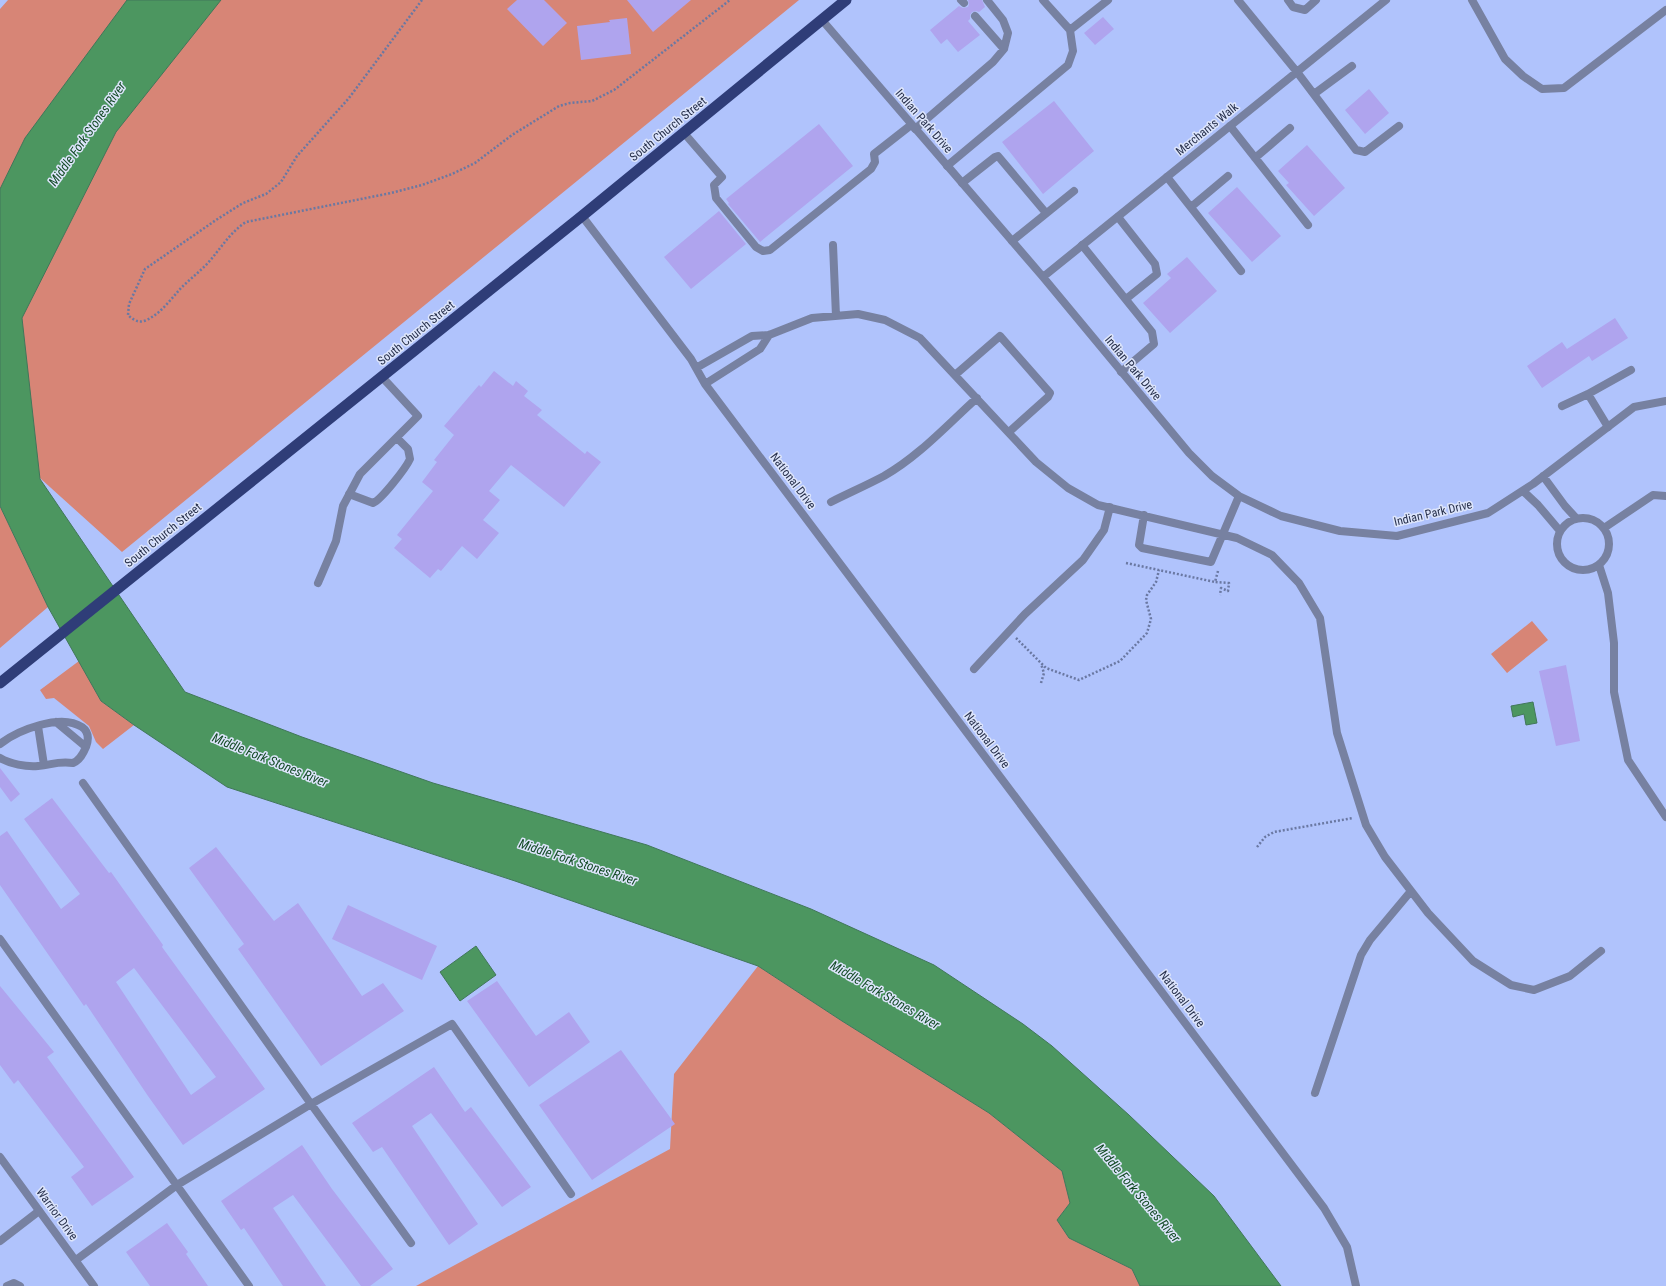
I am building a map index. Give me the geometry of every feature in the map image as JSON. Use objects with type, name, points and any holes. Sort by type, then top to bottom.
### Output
[{"type":"highway","name":"South Church Street","points":[[0,683],[582,216],[846,0]]},
{"type":"street","points":[[684,133],[722,177],[714,185],[716,198],[756,247],[763,250],[770,250],[871,169],[875,162],[874,154],[913,127],[993,62],[1004,49],[1008,33],[1003,20],[987,0]]},
{"type":"street","points":[[947,166],[1068,64],[1073,51],[1070,30],[1043,0]]},
{"type":"street","points":[[1070,30],[1108,0]]},
{"type":"street","points":[[1238,0],[1297,72],[1356,150],[1365,152],[1399,126]]},
{"type":"street","points":[[1288,0],[1293,7],[1305,10],[1316,0]]},
{"type":"street","name":"Merchants Walk","points":[[1043,277],[1386,0]]},
{"type":"street","points":[[1472,0],[1505,59],[1523,76],[1542,89],[1564,88],[1666,10]]},
{"type":"street","points":[[975,16],[1004,49]]},
{"type":"street","name":"Indian Park Drive","points":[[822,20],[1043,277],[1189,453],[1212,476],[1239,496],[1281,516],[1340,531],[1397,536],[1488,513],[1523,491],[1634,407],[1666,401]]},
{"type":"street","points":[[1314,94],[1352,66]]},
{"type":"street","points":[[1230,126],[1308,225]]},
{"type":"street","points":[[1255,158],[1290,128]]},
{"type":"street","points":[[962,183],[998,156],[1046,213]]},
{"type":"street","points":[[1191,207],[1228,176]]},
{"type":"street","points":[[1167,177],[1241,270]]},
{"type":"street","points":[[1012,241],[1074,190]]},
{"type":"street","name":"National Drive","points":[[582,216],[691,359],[705,384],[1324,1208],[1347,1247],[1356,1286]]},
{"type":"street","points":[[1118,217],[1155,264],[1157,274],[1126,300]]},
{"type":"street","points":[[834,245],[836,316]]},
{"type":"street","points":[[1082,245],[1152,332],[1154,344],[1121,372]]},
{"type":"street","points":[[696,368],[752,336],[769,336],[812,318],[858,314],[885,320],[920,338],[1036,462],[1068,488],[1098,504],[1237,538],[1272,555],[1298,583],[1320,618],[1337,732],[1366,825],[1385,857],[1428,914],[1473,961],[1511,985],[1534,990],[1570,976],[1601,951]]},
{"type":"street","points":[[705,384],[760,349],[769,336]]},
{"type":"street","points":[[955,375],[1000,336],[1050,393],[1048,398],[1009,432]]},
{"type":"street","points":[[1562,406],[1588,394],[1630,370]]},
{"type":"street","points":[[318,583],[336,541],[343,506],[360,474],[418,416],[382,377]]},
{"type":"street","points":[[1588,394],[1608,427]]},
{"type":"street","points":[[831,502],[884,476],[904,463],[924,447],[977,398]]},
{"type":"street","points":[[349,494],[373,503],[377,502],[408,464],[410,459],[408,449],[397,438]]},
{"type":"street","points":[[1543,476],[1565,506],[1576,518]]},
{"type":"street","points":[[1523,491],[1538,505],[1560,531]]},
{"type":"street","points":[[1604,528],[1653,495],[1666,496]]},
{"type":"street","points":[[1144,515],[1139,545],[1142,548],[1211,562],[1239,496]]},
{"type":"street","points":[[974,669],[1025,614],[1083,560],[1104,530],[1110,507]]},
{"type":"street","points":[[1576,518],[1592,519],[1604,528],[1609,537],[1609,548],[1606,558],[1599,565],[1590,570],[1580,571],[1570,567],[1562,560],[1557,551],[1556,541],[1560,531],[1566,523],[1576,518]]},
{"type":"street","points":[[1599,565],[1608,593],[1614,643],[1614,692],[1628,760],[1666,816]]},
{"type":"street","points":[[56,722],[86,747]]},
{"type":"street","points":[[0,744],[11,737],[38,726],[56,722],[66,722],[84,729],[88,736],[86,747],[81,757],[73,763],[56,762],[31,766],[21,765],[0,758]]},
{"type":"street","points":[[38,726],[44,765]]},
{"type":"street","points":[[83,783],[411,1243]]},
{"type":"street","points":[[1315,1094],[1361,955],[1370,940],[1411,891]]},
{"type":"street","points":[[0,939],[250,1286]]},
{"type":"street","points":[[76,1260],[177,1185],[311,1104],[452,1024],[571,1194]]},
{"type":"street","name":"Warrior Drive","points":[[0,1157],[94,1286]]},
{"type":"street","points":[[0,1241],[40,1211]]},
{"type":"street","points":[[7,1286],[14,1283],[20,1286]]},
{"type":"path","points":[[422,0],[349,98],[297,156],[285,176],[274,189],[258,198],[243,203],[145,269],[129,304],[128,315],[138,321],[143,321],[160,311],[182,286],[195,277],[210,261],[236,228],[246,222],[392,193],[422,186],[452,174],[475,163],[512,135],[559,106],[570,103],[592,102],[614,90],[730,0]]},
{"type":"path","points":[[1211,562],[1218,568],[1215,582]]},
{"type":"path","points":[[1126,563],[1215,582],[1228,583],[1228,591],[1221,588],[1220,595]]},
{"type":"path","points":[[1010,631],[1046,668],[1079,680],[1120,661],[1147,633],[1151,619],[1146,600],[1147,595],[1156,582],[1159,570]]},
{"type":"path","points":[[1041,664],[1044,673],[1041,683]]},
{"type":"path","points":[[1257,847],[1266,837],[1274,832],[1363,816]]},
{"type":"shaded area","points":[[8,0],[799,0],[122,552],[0,442],[0,9]]},
{"type":"shaded area","points":[[0,506],[48,607],[0,648]]},
{"type":"shaded area","points":[[1532,621],[1548,640],[1507,673],[1491,654]]},
{"type":"shaded area","points":[[79,661],[101,701],[134,725],[103,749],[96,742],[89,726],[54,698],[46,699],[40,690]]},
{"type":"shaded area","points":[[758,966],[842,1021],[989,1113],[1062,1171],[1070,1203],[1057,1220],[1069,1238],[1132,1269],[1140,1286],[416,1286],[670,1149],[674,1074]]},
{"type":"water","name":"Middle Fork Stones River","points":[[127,0],[221,0],[116,132],[22,318],[40,479],[185,692],[302,737],[433,783],[647,845],[811,909],[934,965],[1023,1024],[1052,1046],[1129,1115],[1214,1196],[1281,1286],[1140,1286],[1132,1269],[1069,1238],[1057,1220],[1070,1203],[1062,1171],[989,1113],[842,1021],[758,966],[515,881],[227,787],[134,725],[101,701],[48,607],[0,506],[0,189],[25,138]]},
{"type":"water","points":[[1533,702],[1537,723],[1526,725],[1524,714],[1513,717],[1511,706]]},
{"type":"water","points":[[476,946],[496,975],[460,1001],[440,972]]},
{"type":"building","points":[[517,0],[544,0],[567,23],[543,46],[507,9]]},
{"type":"building","points":[[627,0],[691,0],[653,32]]},
{"type":"building","points":[[968,0],[982,0],[985,7],[979,12],[972,12],[968,21],[980,35],[958,52],[947,39],[941,44],[930,30],[959,6],[963,8],[968,7]]},
{"type":"building","points":[[1103,17],[1114,29],[1095,45],[1084,33]]},
{"type":"building","points":[[627,18],[631,54],[581,60],[577,26],[610,22],[609,20]]},
{"type":"building","points":[[1369,89],[1389,113],[1365,134],[1345,110]]},
{"type":"building","points":[[1054,101],[1094,151],[1043,194],[1002,142]]},
{"type":"building","points":[[819,124],[853,166],[760,242],[728,204],[729,203],[726,199]]},
{"type":"building","points":[[1307,145],[1345,188],[1314,216],[1286,185],[1289,183],[1278,171]]},
{"type":"building","points":[[1237,187],[1281,236],[1252,262],[1208,213]]},
{"type":"building","points":[[719,211],[746,244],[691,289],[664,257]]},
{"type":"building","points":[[1187,257],[1217,291],[1170,333],[1143,303],[1171,278],[1167,274]]},
{"type":"building","points":[[1615,318],[1628,338],[1592,361],[1589,356],[1542,388],[1527,366],[1562,342],[1567,349]]},
{"type":"building","points":[[494,371],[513,386],[516,381],[528,391],[524,396],[542,410],[537,415],[585,454],[587,451],[601,462],[564,507],[511,465],[489,491],[500,500],[483,520],[499,533],[477,559],[462,546],[441,571],[438,569],[430,578],[394,548],[402,539],[397,535],[433,491],[422,482],[437,462],[434,460],[454,435],[444,426],[479,385],[481,387]]},
{"type":"building","points":[[1566,665],[1580,741],[1556,746],[1539,671]]},
{"type":"building","points":[[0,768],[20,794],[11,802],[0,787]]},
{"type":"building","points":[[52,798],[109,873],[111,872],[163,945],[162,947],[265,1089],[183,1145],[86,1004],[84,1006],[0,885],[0,836],[7,831],[61,909],[80,894],[24,819]],"holes":[[[134,968],[216,1077],[191,1095],[116,982]]]},
{"type":"building","points":[[216,847],[274,921],[298,903],[362,996],[383,983],[404,1011],[321,1066],[238,949],[244,944],[189,868]]},
{"type":"building","points":[[348,905],[437,946],[422,980],[332,939]]},
{"type":"building","points":[[497,981],[536,1036],[569,1012],[590,1042],[529,1087],[467,1001]]},
{"type":"building","points":[[0,986],[54,1052],[47,1057],[134,1177],[92,1206],[71,1177],[84,1167],[18,1080],[14,1084],[0,1065]]},
{"type":"building","points":[[621,1050],[675,1124],[592,1180],[539,1105]]},
{"type":"building","points":[[434,1067],[465,1112],[471,1107],[531,1187],[502,1207],[431,1113],[412,1126],[478,1224],[449,1245],[382,1147],[373,1152],[352,1123]]},
{"type":"building","points":[[302,1145],[332,1189],[393,1269],[370,1286],[361,1286],[293,1195],[273,1208],[326,1286],[283,1286],[244,1228],[241,1230],[221,1201]]},
{"type":"building","points":[[167,1223],[188,1252],[186,1254],[208,1286],[150,1286],[126,1252]]}]
